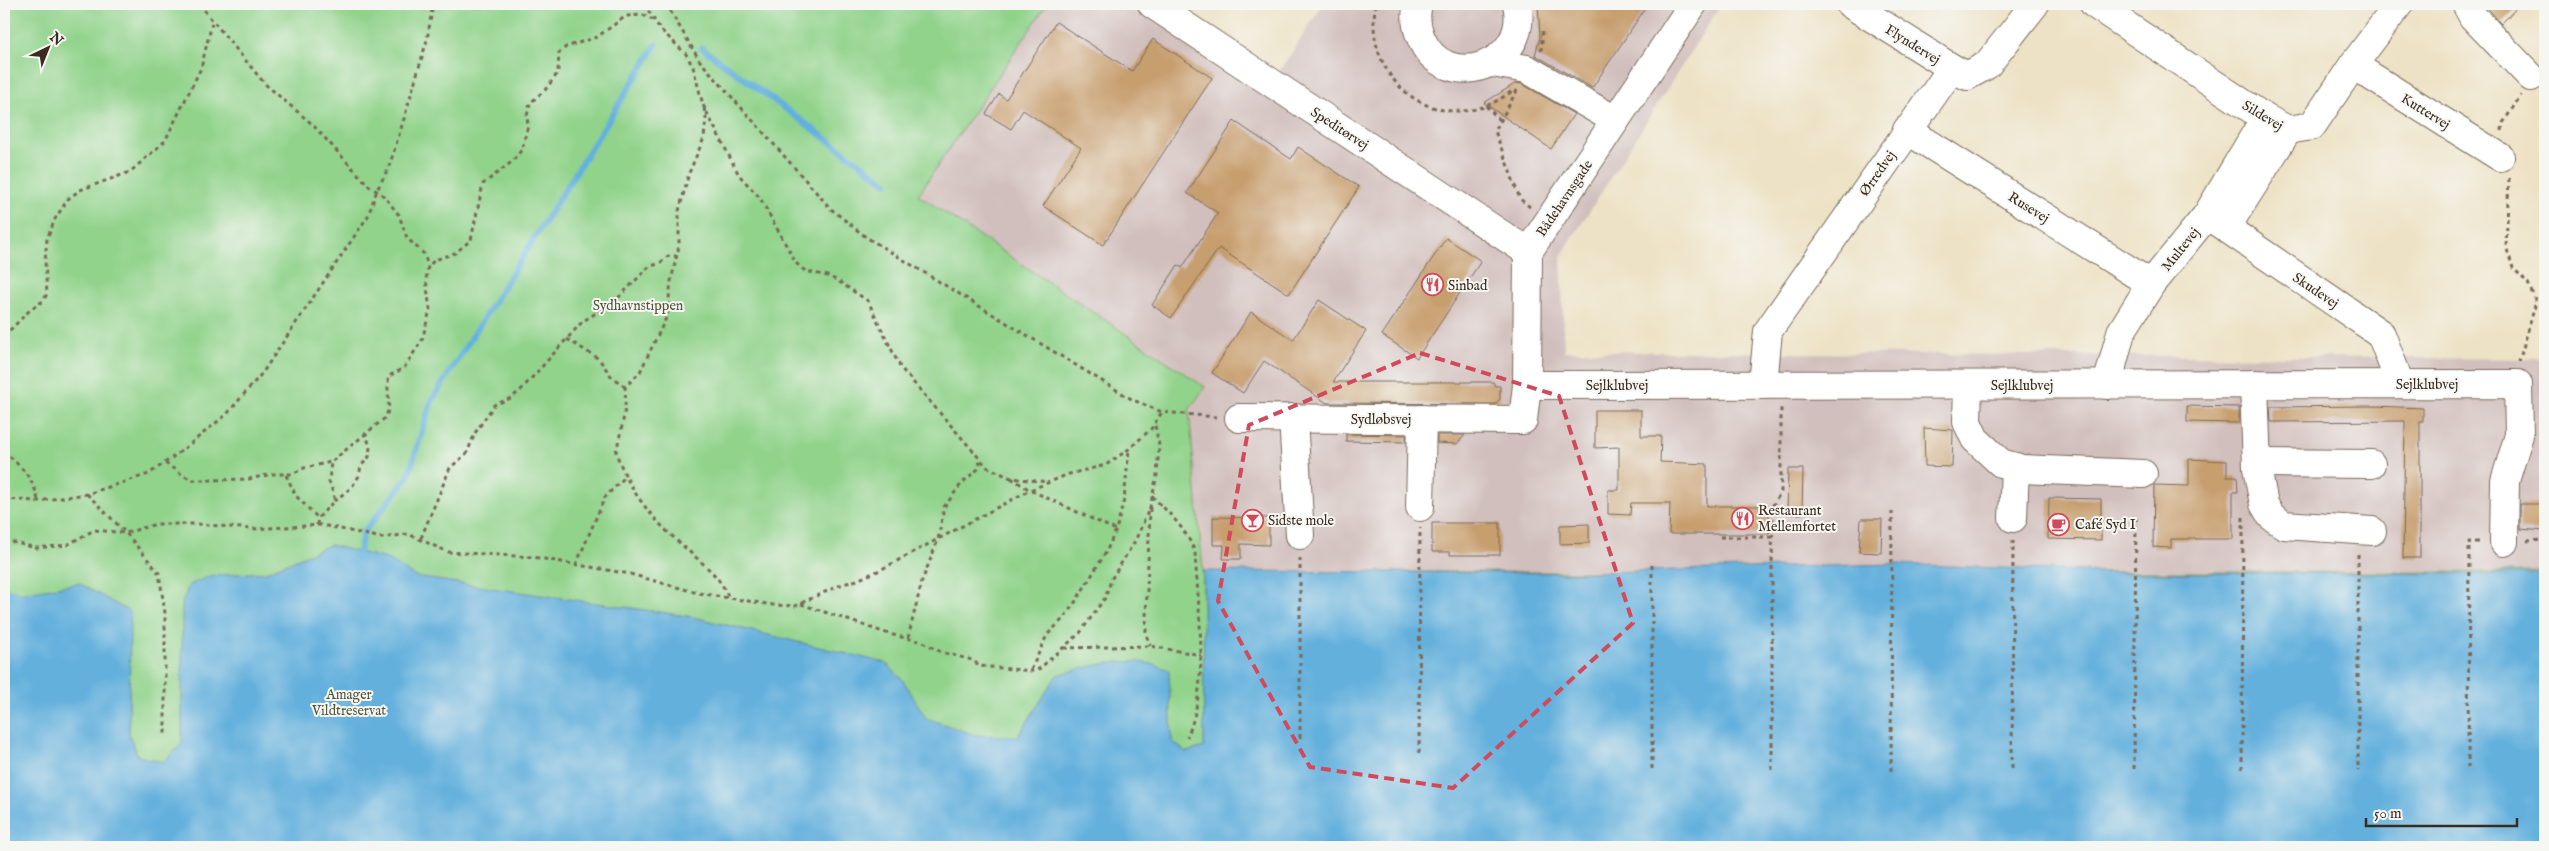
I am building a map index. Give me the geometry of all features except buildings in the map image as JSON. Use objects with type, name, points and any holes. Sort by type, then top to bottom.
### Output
[{"type":"street","name":"Speditørvej","points":[[1152,4],[1528,252]]},
{"type":"street","points":[[1418,4],[1416,11],[1417,28],[1424,45],[1435,58],[1451,67],[1468,70],[1492,63],[1500,58],[1512,45],[1518,16]]},
{"type":"street","name":"Bådehavnsgade","points":[[1523,420],[1526,386],[1528,252],[1693,4]]},
{"type":"street","name":"Flyndervej","points":[[1850,4],[1952,68]]},
{"type":"street","points":[[1952,68],[1967,76],[1987,66],[2035,4]]},
{"type":"street","name":"Sildevej","points":[[2094,4],[2276,124],[2312,126],[2353,64],[2399,4]]},
{"type":"street","points":[[2466,4],[2473,17],[2531,77]]},
{"type":"street","points":[[1518,16],[1523,78]]},
{"type":"street","points":[[1492,63],[1615,120]]},
{"type":"street","name":"Kuttervej","points":[[2353,64],[2500,157]]},
{"type":"street","name":"Ørredvej","points":[[1772,385],[1768,331],[1952,68]]},
{"type":"street","name":"Multevej","points":[[2106,385],[2121,332],[2151,284],[2216,222],[2276,124]]},
{"type":"street","name":"Rusevej","points":[[1907,130],[2151,284]]},
{"type":"street","name":"Skudevej","points":[[2216,222],[2380,334],[2400,384]]},
{"type":"street","points":[[2254,384],[2257,463],[2264,504],[2271,516],[2284,525],[2372,531]]},
{"type":"street","points":[[2504,542],[2505,481],[2519,436],[2518,384]]},
{"type":"street","name":"Sejlklubvej","points":[[1526,386],[2518,384]]},
{"type":"street","points":[[1968,385],[1967,422],[1976,439],[2001,463],[2016,467],[2143,474]]},
{"type":"street","name":"Sydløbsvej","points":[[1239,418],[1523,420]]},
{"type":"street","points":[[1293,418],[1300,535]]},
{"type":"street","points":[[1420,507],[1422,419]]},
{"type":"street","points":[[2257,463],[2371,464]]},
{"type":"street","points":[[2013,518],[2016,467]]},
{"type":"path","points":[[165,463],[193,480],[249,479],[272,474],[286,475],[296,473],[304,468],[331,462],[386,418],[389,411],[386,391],[389,376],[404,368],[422,340],[430,310],[426,279],[428,266],[424,254],[407,238],[399,215],[384,196],[369,186],[351,169],[312,124],[265,84],[199,4]]},
{"type":"path","points":[[4,499],[38,501],[87,494],[149,474],[227,414],[263,372],[368,216],[377,190],[389,167],[403,122],[427,40],[433,4]]},
{"type":"path","points":[[625,387],[640,372],[664,327],[680,238],[679,211],[685,187],[704,138],[706,118],[694,68],[686,54],[652,20],[644,4]]},
{"type":"path","points":[[666,4],[700,61],[832,209],[866,237],[1133,400],[1162,412],[1239,418]]},
{"type":"path","points":[[1376,4],[1374,33],[1377,51],[1384,68],[1396,84],[1412,98],[1443,110],[1476,109],[1486,106],[1523,78]]},
{"type":"path","points":[[428,266],[435,260],[455,254],[470,240],[484,184],[513,161],[522,149],[528,125],[527,116],[530,103],[545,90],[555,77],[559,66],[558,57],[562,49],[597,36],[626,16],[643,15],[652,20]]},
{"type":"path","points":[[4,336],[30,310],[43,302],[46,294],[45,261],[47,239],[55,218],[68,199],[80,190],[130,172],[165,141],[201,68],[213,19]]},
{"type":"path","points":[[2518,384],[2520,354],[2536,302],[2528,283],[2513,268],[2506,246],[2509,174],[2500,157],[2503,123],[2531,77]]},
{"type":"path","points":[[704,105],[739,175],[760,198],[796,263],[805,271],[828,276],[838,281],[868,302],[900,367],[980,461],[987,467],[1011,478],[1030,490],[1116,530]]},
{"type":"path","points":[[1486,106],[1500,120],[1495,131],[1520,199],[1549,220]]},
{"type":"path","points":[[420,538],[450,468],[467,453],[475,433],[490,410],[497,403],[511,398],[520,391],[582,322],[616,300],[650,266],[659,264],[668,256],[676,256]]},
{"type":"path","points":[[567,339],[599,359],[612,376],[625,387],[626,400],[620,442],[616,452],[625,477],[639,501],[658,522],[718,577],[728,596]]},
{"type":"path","points":[[1772,385],[1782,492],[1774,505],[1772,537],[1772,770]]},
{"type":"path","points":[[4,540],[36,548],[67,545],[94,530],[126,533],[156,524],[197,524],[252,529],[317,525],[347,528],[382,538],[408,534],[448,552],[468,555],[499,554],[576,565],[630,574],[698,593],[728,596],[773,605],[796,606],[840,584],[857,580],[880,570],[1030,490],[1069,474],[1106,465],[1129,449],[1155,425],[1162,412]]},
{"type":"path","points":[[1150,646],[1146,634],[1146,618],[1150,507],[1157,475],[1159,445],[1155,425]]},
{"type":"path","points":[[317,525],[318,518],[334,501],[351,488],[361,466],[369,457],[370,447],[366,434]]},
{"type":"path","points":[[1030,670],[1047,635],[1063,619],[1093,576],[1116,530],[1124,500],[1129,449]]},
{"type":"path","points":[[4,451],[23,469],[32,483],[38,501]]},
{"type":"path","points":[[908,638],[922,581],[938,540],[940,524],[947,501],[978,470],[980,461]]},
{"type":"path","points":[[331,462],[329,482],[334,495],[334,501]]},
{"type":"path","points":[[286,475],[292,492],[318,518]]},
{"type":"path","points":[[576,565],[605,497],[625,477]]},
{"type":"path","points":[[1011,478],[1048,482]]},
{"type":"path","points":[[2242,769],[2243,499],[2262,492]]},
{"type":"path","points":[[87,494],[126,533],[159,573],[165,613],[165,735]]},
{"type":"path","points":[[1152,496],[1180,524],[1190,538],[1195,552],[1201,654],[1195,718],[1187,736]]},
{"type":"path","points":[[801,604],[889,634],[923,642],[941,652],[972,660],[980,666],[1039,669],[1080,633],[1101,605],[1112,578],[1135,541],[1150,507]]},
{"type":"path","points":[[1418,753],[1420,507]]},
{"type":"path","points":[[1891,771],[1892,512]]},
{"type":"path","points":[[2134,769],[2136,518]]},
{"type":"path","points":[[1720,537],[1742,535],[1772,537]]},
{"type":"path","points":[[1652,562],[1652,769]]},
{"type":"path","points":[[1300,569],[1300,742]]},
{"type":"path","points":[[2012,768],[2014,569]]},
{"type":"path","points":[[2358,572],[2358,771]]},
{"type":"path","points":[[2468,574],[2468,768]]},
{"type":"path","points":[[1063,648],[1150,646],[1201,654]]},
{"type":"highlighted area","points":[[1420,353],[1559,396],[1633,623],[1453,788],[1310,767],[1218,601],[1249,425]]},
{"type":"shaded area","points":[[1047,4],[1141,4],[1267,91],[1323,4],[1721,4],[1561,256],[1564,351],[2545,359],[2545,574],[2131,573],[1895,564],[1569,573],[1203,571],[1189,409],[1205,387],[918,195]]},
{"type":"green space","name":"Sydhavnstippen","points":[[4,4],[1047,4],[918,195],[1205,387],[1189,410],[1203,571],[1204,675],[1220,572],[2545,572],[2545,847],[4,847]],"holes":[[[330,545],[343,551],[185,596],[210,576],[266,572]],[[597,603],[693,617],[859,657]]]},
{"type":"water","name":"Amager Vildtreservat","points":[[330,545],[387,559],[416,577],[693,617],[886,663],[902,679],[926,718],[975,735],[1018,736],[1057,675],[1113,662],[1141,662],[1155,665],[1169,670],[1172,741],[1186,752],[1204,747],[1203,571],[1569,573],[1895,564],[2131,573],[2545,574],[2545,847],[4,847],[4,587],[22,593],[79,583],[130,612],[129,735],[138,756],[163,762],[182,744],[182,604],[189,585],[210,576],[266,572]]},
{"type":"waterway","points":[[359,552],[363,533],[408,477],[431,402],[656,45]]},
{"type":"waterway","points":[[702,48],[887,183]]},
{"type":"place","name":"Sinbad","points":[[1432,285]]},
{"type":"place","name":"Restaurant Mellemfortet","points":[[1742,518]]},
{"type":"place","name":"Sidste mole","points":[[1252,520]]},
{"type":"place","name":"Café Syd I","points":[[2059,524]]}]
